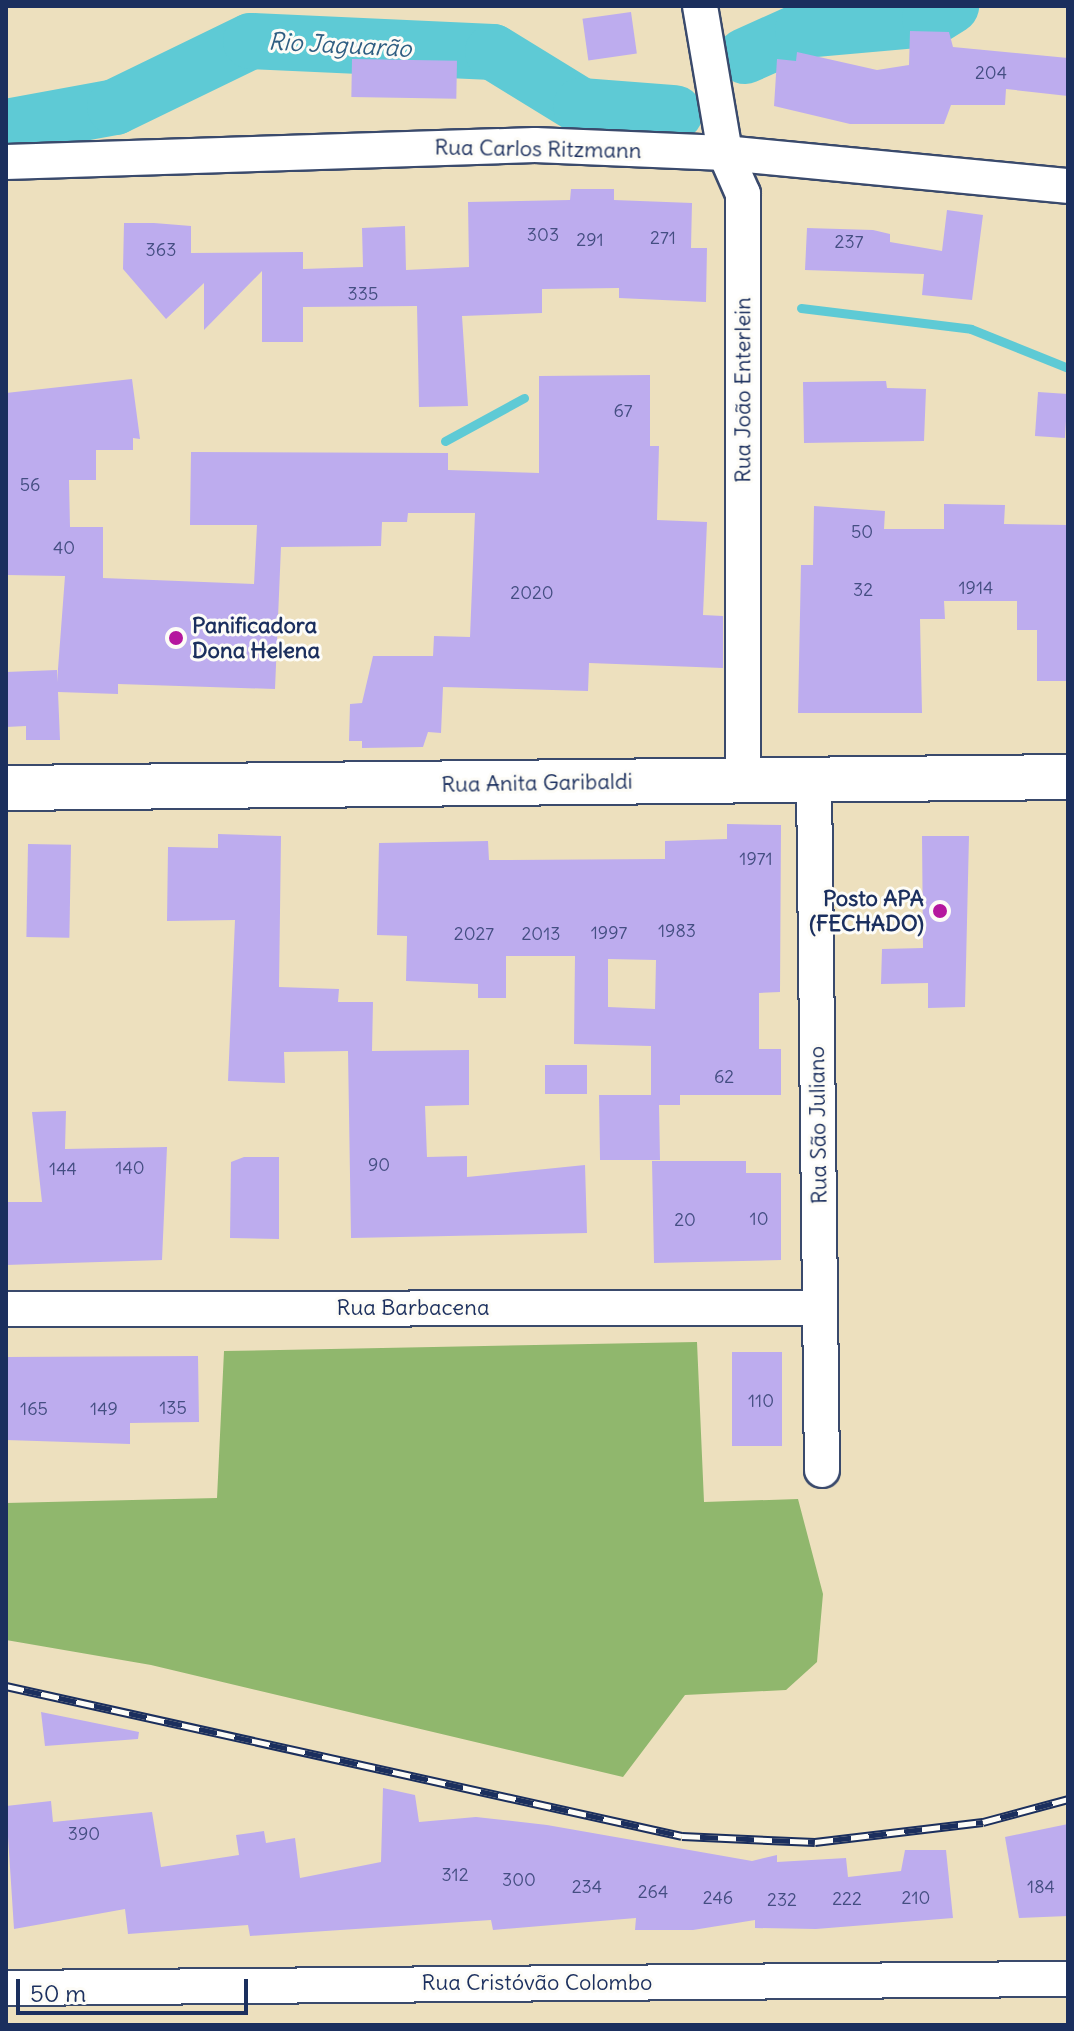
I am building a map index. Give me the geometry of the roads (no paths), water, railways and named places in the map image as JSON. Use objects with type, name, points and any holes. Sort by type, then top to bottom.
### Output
[{"type":"main road","name":"Rua Anita Garibaldi","points":[[6,788],[1068,777]]},
{"type":"street","name":"Rua João Enterlein","points":[[700,6],[725,153],[743,194],[743,781]]},
{"type":"street","name":"Rua Carlos Ritzmann","points":[[6,162],[506,145],[725,153],[1068,186]]},
{"type":"street","name":"Rua São Juliano","points":[[814,780],[822,1470]]},
{"type":"street","name":"Rua Barbacena","points":[[6,1309],[820,1308]]},
{"type":"street","name":"Rua Cristóvão Colombo","points":[[6,1988],[1068,1979]]},
{"type":"waterway","name":"Rio Jaguarão","points":[[745,56],[803,30],[930,19],[951,6]]},
{"type":"waterway","name":"Rio Jaguarão","points":[[6,127],[115,107],[251,41],[493,52],[581,106],[675,113]]},
{"type":"waterway","points":[[801,308],[971,329],[1068,368]]},
{"type":"waterway","points":[[445,441],[524,398]]},
{"type":"railway","points":[[6,1686],[682,1836],[815,1842],[983,1822],[1068,1799]]},
{"type":"place","name":"Panificadora Dona Helena","points":[[176,638]]},
{"type":"place","name":"Posto APA (FECHADO)","points":[[940,911]]}]
